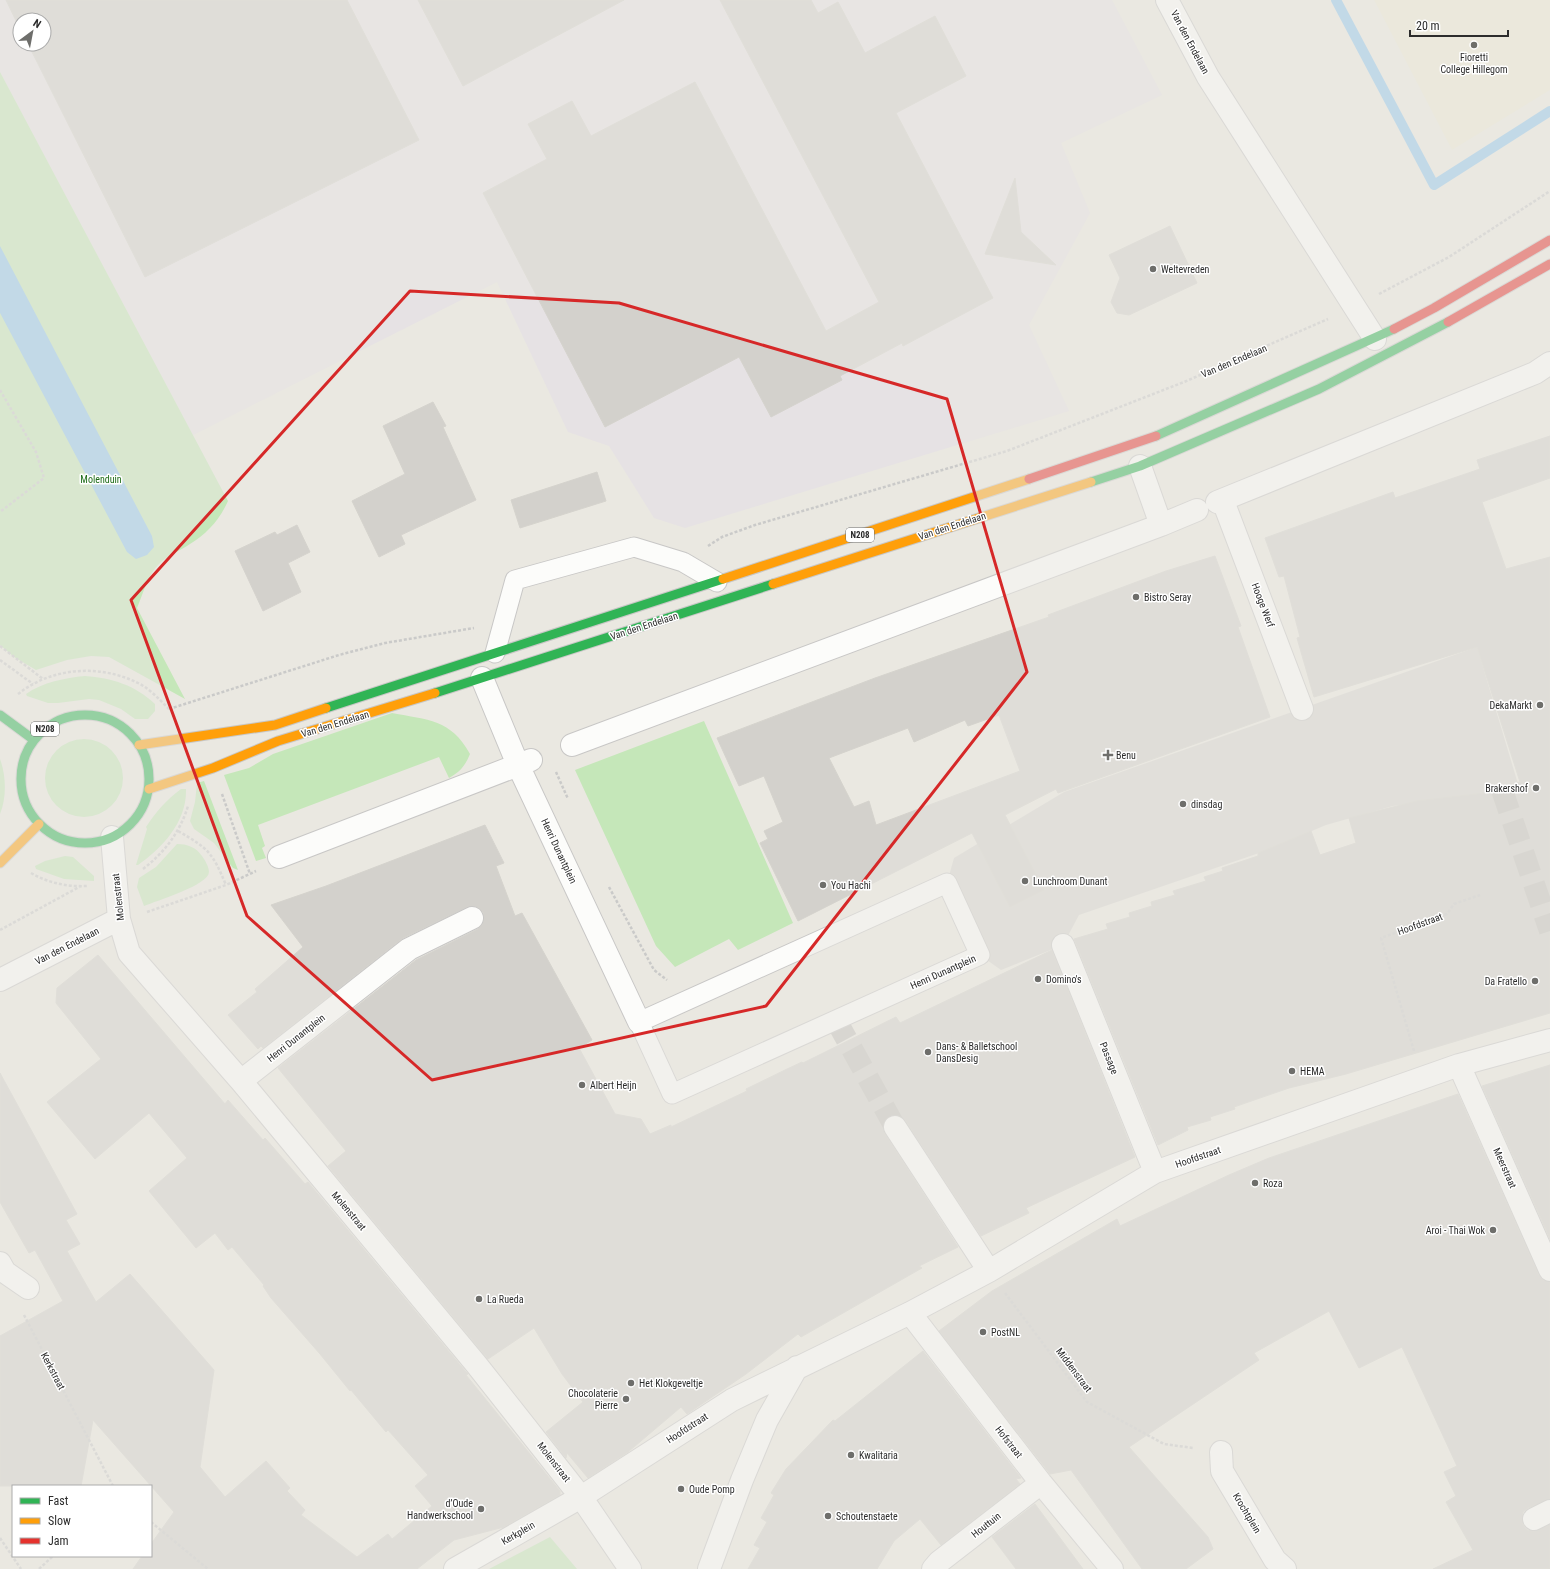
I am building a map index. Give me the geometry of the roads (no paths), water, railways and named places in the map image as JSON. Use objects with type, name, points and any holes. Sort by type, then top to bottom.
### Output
[{"type":"main road","name":"Van den Endelaan","points":[[140,745],[275,725],[717,582],[1150,439],[1375,339],[1434,308],[1550,240]]},
{"type":"main road","name":"Van den Endelaan","points":[[149,789],[212,768],[278,741],[482,678],[1140,466],[1318,389],[1425,335],[1550,264]]},
{"type":"main road","name":"N208","points":[[84,715],[100,717],[112,721],[129,732],[140,745],[148,766],[149,789],[146,799],[137,818],[130,826],[112,838],[87,844],[74,842],[49,833],[39,824],[28,809],[21,783],[24,760],[34,740],[53,724],[68,718],[84,715]]},
{"type":"main road","points":[[0,716],[34,740]]},
{"type":"main road","points":[[0,863],[39,824]]},
{"type":"street","name":"Van den Endelaan","points":[[1167,0],[1208,77],[1375,339]]},
{"type":"street","name":"Hooge Werf","points":[[1302,709],[1220,502],[1535,373],[1550,363]]},
{"type":"street","points":[[1140,466],[1161,525]]},
{"type":"street","points":[[572,744],[1161,525],[1197,510]]},
{"type":"street","name":"Henri Dunantplein","points":[[482,678],[524,763],[640,1022]]},
{"type":"street","points":[[279,857],[524,763]]},
{"type":"street","name":"Molenstraat","points":[[112,838],[119,919],[129,953],[241,1081],[476,1364],[581,1496],[630,1569]]},
{"type":"street","name":"Henri Dunantplein","points":[[241,1081],[409,949],[472,918]]},
{"type":"street","name":"Van den Endelaan","points":[[0,980],[119,919]]},
{"type":"street","name":"Passage","points":[[1063,945],[1155,1172]]},
{"type":"street","name":"Hoofdstraat","points":[[581,1496],[732,1400],[910,1313],[989,1271],[1155,1172],[1459,1065],[1550,1040]]},
{"type":"street","name":"Meerstraat","points":[[1459,1065],[1550,1270]]},
{"type":"street","points":[[895,1127],[989,1271]]},
{"type":"street","points":[[0,1263],[5,1272],[28,1288]]},
{"type":"street","name":"Hofstraat","points":[[910,1313],[1041,1483],[1112,1569]]},
{"type":"street","points":[[709,1569],[742,1480],[767,1420],[797,1367]]},
{"type":"street","name":"Krochtplein","points":[[1221,1452],[1222,1471],[1275,1560],[1285,1569]]},
{"type":"street","name":"Houttuin","points":[[933,1569],[938,1562],[1041,1483]]},
{"type":"street","name":"Kerkplein","points":[[455,1569],[581,1496]]},
{"type":"lane","points":[[495,653],[516,580],[634,547],[683,562],[717,582]]},
{"type":"lane","name":"Henri Dunantplein","points":[[947,884],[980,955],[672,1094],[640,1022],[947,884]]},
{"type":"water","points":[[0,246],[152,536],[154,547],[147,555],[136,559],[127,552],[0,313]]},
{"type":"waterway","points":[[1336,0],[1434,185],[1550,111]]},
{"type":"tunnel","points":[[1502,790],[1550,931]]},
{"type":"tunnel","points":[[836,1020],[895,1127]]},
{"type":"place","name":"Fioretti College Hillegom","points":[[1474,45]]},
{"type":"place","name":"Weltevreden","points":[[1153,269]]},
{"type":"place","name":"Bistro Seray","points":[[1136,597]]},
{"type":"place","name":"DekaMarkt","points":[[1540,705]]},
{"type":"place","name":"Benu","points":[[1108,755]]},
{"type":"place","name":"Brakershof","points":[[1536,788]]},
{"type":"place","name":"dinsdag","points":[[1183,804]]},
{"type":"place","name":"Lunchroom Dunant","points":[[1025,881]]},
{"type":"place","name":"You Hachi","points":[[823,885]]},
{"type":"place","name":"Domino's","points":[[1038,979]]},
{"type":"place","name":"Da Fratello","points":[[1535,981]]},
{"type":"place","name":"Dans- & Balletschool DansDesig","points":[[928,1052]]},
{"type":"place","name":"HEMA","points":[[1292,1071]]},
{"type":"place","name":"Albert Heijn","points":[[582,1085]]},
{"type":"place","name":"Roza","points":[[1255,1183]]},
{"type":"place","name":"Aroi - Thai Wok","points":[[1493,1230]]},
{"type":"place","name":"La Rueda","points":[[479,1299]]},
{"type":"place","name":"PostNL","points":[[983,1332]]},
{"type":"place","name":"Het Klokgeveltje","points":[[631,1383]]},
{"type":"place","name":"Chocolaterie Pierre","points":[[626,1399]]},
{"type":"place","name":"Kwalitaria","points":[[851,1455]]},
{"type":"place","name":"Oude Pomp","points":[[681,1489]]},
{"type":"place","name":"d’Oude Handwerkschool","points":[[481,1509]]},
{"type":"place","name":"Schoutenstaete","points":[[828,1516]]},
{"type":"park label","name":"Molenduin","points":[[101,479]]}]
